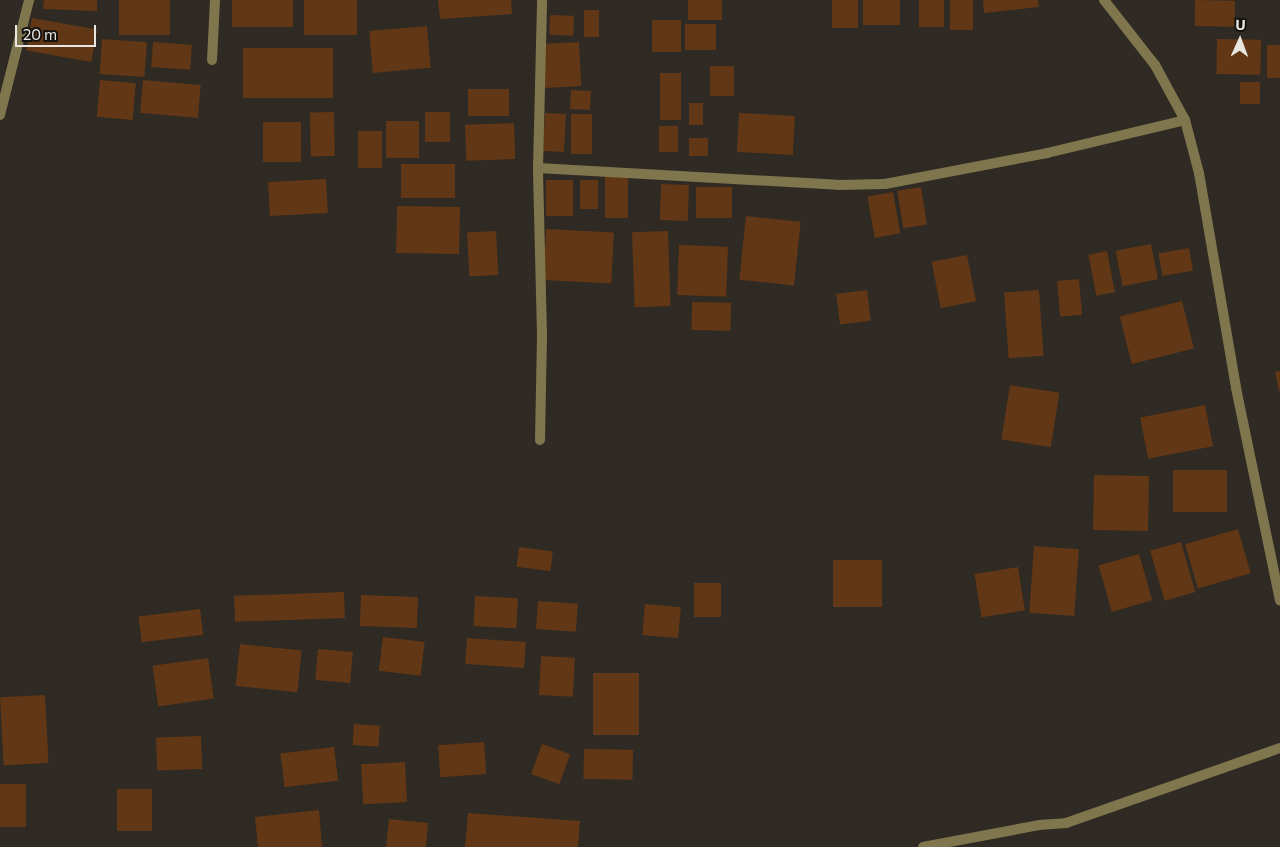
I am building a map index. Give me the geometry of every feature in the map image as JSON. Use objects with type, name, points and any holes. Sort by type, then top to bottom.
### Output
[{"type":"street","points":[[0,115],[30,0]]},
{"type":"street","points":[[212,60],[215,0]]},
{"type":"street","points":[[540,440],[542,335],[538,168],[542,0]]},
{"type":"street","points":[[1104,0],[1155,65],[1185,120],[1199,173],[1236,388],[1280,600]]},
{"type":"street","points":[[538,168],[794,183],[885,184],[1047,153],[1185,120]]},
{"type":"street","points":[[923,847],[1039,825],[1066,823],[1280,748]]},
{"type":"building","points":[[44,0],[97,0],[97,11],[43,9]]},
{"type":"building","points":[[119,0],[170,0],[170,35],[119,35]]},
{"type":"building","points":[[232,0],[293,0],[293,27],[232,27]]},
{"type":"building","points":[[304,0],[357,0],[357,35],[304,35]]},
{"type":"building","points":[[438,0],[511,0],[512,14],[440,19]]},
{"type":"building","points":[[688,0],[722,0],[722,20],[688,20]]},
{"type":"building","points":[[832,0],[858,0],[858,28],[832,28]]},
{"type":"building","points":[[863,0],[900,0],[900,25],[863,25]]},
{"type":"building","points":[[919,0],[944,0],[944,27],[919,27]]},
{"type":"building","points":[[950,0],[973,0],[973,30],[950,30]]},
{"type":"building","points":[[983,0],[1038,0],[1039,7],[984,13]]},
{"type":"building","points":[[1195,0],[1235,1],[1235,27],[1195,26]]},
{"type":"building","points":[[584,10],[599,10],[599,37],[584,37]]},
{"type":"building","points":[[550,15],[574,16],[573,36],[549,35]]},
{"type":"building","points":[[32,18],[97,29],[91,62],[26,50]]},
{"type":"building","points":[[652,20],[681,20],[681,52],[652,52]]},
{"type":"building","points":[[685,24],[716,24],[716,50],[685,50]]},
{"type":"building","points":[[427,26],[431,68],[373,73],[369,31]]},
{"type":"building","points":[[102,39],[147,42],[144,77],[100,74]]},
{"type":"building","points":[[1217,39],[1261,40],[1260,75],[1216,74]]},
{"type":"building","points":[[153,42],[192,45],[190,70],[151,67]]},
{"type":"building","points":[[579,42],[581,86],[544,88],[542,44]]},
{"type":"building","points":[[1267,45],[1280,45],[1280,78],[1267,78]]},
{"type":"building","points":[[243,48],[333,48],[333,98],[243,98]]},
{"type":"building","points":[[710,66],[734,66],[734,96],[710,96]]},
{"type":"building","points":[[660,73],[681,73],[681,120],[660,120]]},
{"type":"building","points":[[100,80],[136,83],[133,120],[97,117]]},
{"type":"building","points":[[143,80],[201,85],[198,118],[140,113]]},
{"type":"building","points":[[1240,82],[1260,82],[1260,104],[1240,104]]},
{"type":"building","points":[[468,89],[509,89],[509,116],[468,116]]},
{"type":"building","points":[[571,90],[591,91],[590,110],[570,109]]},
{"type":"building","points":[[689,103],[703,103],[703,125],[689,125]]},
{"type":"building","points":[[310,112],[334,112],[335,156],[311,156]]},
{"type":"building","points":[[425,112],[450,112],[450,142],[425,142]]},
{"type":"building","points":[[545,113],[566,114],[564,152],[543,151]]},
{"type":"building","points":[[739,113],[795,116],[793,155],[737,152]]},
{"type":"building","points":[[571,114],[592,114],[592,154],[571,154]]},
{"type":"building","points":[[386,121],[419,121],[419,158],[386,158]]},
{"type":"building","points":[[263,122],[301,122],[301,162],[263,162]]},
{"type":"building","points":[[514,123],[515,159],[466,161],[465,125]]},
{"type":"building","points":[[659,126],[678,126],[678,152],[659,152]]},
{"type":"building","points":[[358,131],[382,131],[382,168],[358,168]]},
{"type":"building","points":[[689,138],[708,138],[708,156],[689,156]]},
{"type":"building","points":[[401,164],[455,164],[455,198],[401,198]]},
{"type":"building","points":[[605,177],[628,177],[628,218],[605,218]]},
{"type":"building","points":[[326,179],[328,213],[270,216],[268,182]]},
{"type":"building","points":[[546,180],[573,180],[573,216],[546,216]]},
{"type":"building","points":[[580,180],[598,180],[598,209],[580,209]]},
{"type":"building","points":[[661,184],[689,185],[688,221],[660,220]]},
{"type":"building","points":[[696,187],[732,187],[732,218],[696,218]]},
{"type":"building","points":[[921,187],[927,225],[903,228],[897,191]]},
{"type":"building","points":[[893,192],[900,233],[875,238],[867,197]]},
{"type":"building","points":[[397,206],[460,207],[459,254],[396,253]]},
{"type":"building","points":[[746,216],[801,222],[794,285],[739,280]]},
{"type":"building","points":[[546,229],[614,233],[611,283],[543,280]]},
{"type":"building","points":[[496,231],[498,275],[469,276],[467,233]]},
{"type":"building","points":[[668,231],[671,306],[635,307],[632,232]]},
{"type":"building","points":[[1151,244],[1158,279],[1123,286],[1116,251]]},
{"type":"building","points":[[679,245],[728,247],[726,297],[677,295]]},
{"type":"building","points":[[1189,248],[1193,271],[1162,276],[1158,253]]},
{"type":"building","points":[[1107,251],[1115,292],[1096,296],[1088,255]]},
{"type":"building","points":[[967,255],[976,301],[941,308],[932,262]]},
{"type":"building","points":[[1079,279],[1082,315],[1060,317],[1057,281]]},
{"type":"building","points":[[867,290],[871,321],[840,325],[836,294]]},
{"type":"building","points":[[1039,290],[1044,356],[1009,358],[1004,292]]},
{"type":"building","points":[[1182,301],[1194,349],[1132,364],[1120,316]]},
{"type":"building","points":[[692,302],[731,303],[731,331],[692,330]]},
{"type":"building","points":[[1280,371],[1280,391],[1279,391],[1275,372]]},
{"type":"building","points":[[1010,385],[1059,393],[1051,447],[1001,439]]},
{"type":"building","points":[[1205,405],[1213,446],[1148,459],[1140,418]]},
{"type":"building","points":[[1173,470],[1227,470],[1227,512],[1173,512]]},
{"type":"building","points":[[1094,475],[1149,476],[1148,531],[1093,530]]},
{"type":"building","points":[[1238,529],[1251,573],[1198,588],[1185,544]]},
{"type":"building","points":[[1181,542],[1195,592],[1165,601],[1150,551]]},
{"type":"building","points":[[1034,546],[1079,549],[1074,616],[1029,613]]},
{"type":"building","points":[[519,547],[553,551],[550,571],[517,567]]},
{"type":"building","points":[[1139,554],[1152,600],[1112,612],[1099,566]]},
{"type":"building","points":[[833,560],[882,560],[882,607],[833,607]]},
{"type":"building","points":[[1018,567],[1025,610],[981,617],[975,574]]},
{"type":"building","points":[[694,583],[721,583],[721,617],[694,617]]},
{"type":"building","points":[[344,592],[345,618],[235,622],[234,596]]},
{"type":"building","points":[[361,595],[418,597],[417,628],[360,626]]},
{"type":"building","points":[[475,596],[518,598],[516,628],[473,626]]},
{"type":"building","points":[[538,601],[578,604],[576,632],[536,629]]},
{"type":"building","points":[[645,604],[681,607],[678,638],[642,635]]},
{"type":"building","points":[[200,609],[203,635],[142,642],[138,617]]},
{"type":"building","points":[[383,637],[425,642],[421,676],[379,671]]},
{"type":"building","points":[[467,638],[526,642],[524,668],[465,664]]},
{"type":"building","points":[[240,644],[302,650],[297,692],[236,686]]},
{"type":"building","points":[[318,649],[353,652],[350,683],[315,680]]},
{"type":"building","points":[[541,656],[575,658],[573,697],[539,695]]},
{"type":"building","points":[[208,658],[214,699],[158,706],[153,666]]},
{"type":"building","points":[[593,673],[639,673],[639,735],[593,735]]},
{"type":"building","points":[[45,695],[49,763],[4,765],[0,697]]},
{"type":"building","points":[[354,724],[380,726],[378,747],[353,745]]},
{"type":"building","points":[[201,736],[202,769],[157,771],[156,738]]},
{"type":"building","points":[[484,742],[486,774],[440,777],[438,745]]},
{"type":"building","points":[[542,744],[570,754],[559,784],[531,774]]},
{"type":"building","points":[[334,747],[338,781],[285,787],[280,754]]},
{"type":"building","points":[[584,749],[633,750],[632,780],[583,779]]},
{"type":"building","points":[[405,762],[407,802],[363,804],[361,764]]},
{"type":"building","points":[[0,784],[26,784],[26,827],[0,827]]},
{"type":"building","points":[[117,789],[152,789],[152,831],[117,831]]},
{"type":"building","points":[[319,810],[322,847],[258,847],[255,817]]},
{"type":"building","points":[[468,813],[580,821],[578,847],[465,847]]},
{"type":"building","points":[[389,819],[428,823],[426,847],[386,847]]}]
